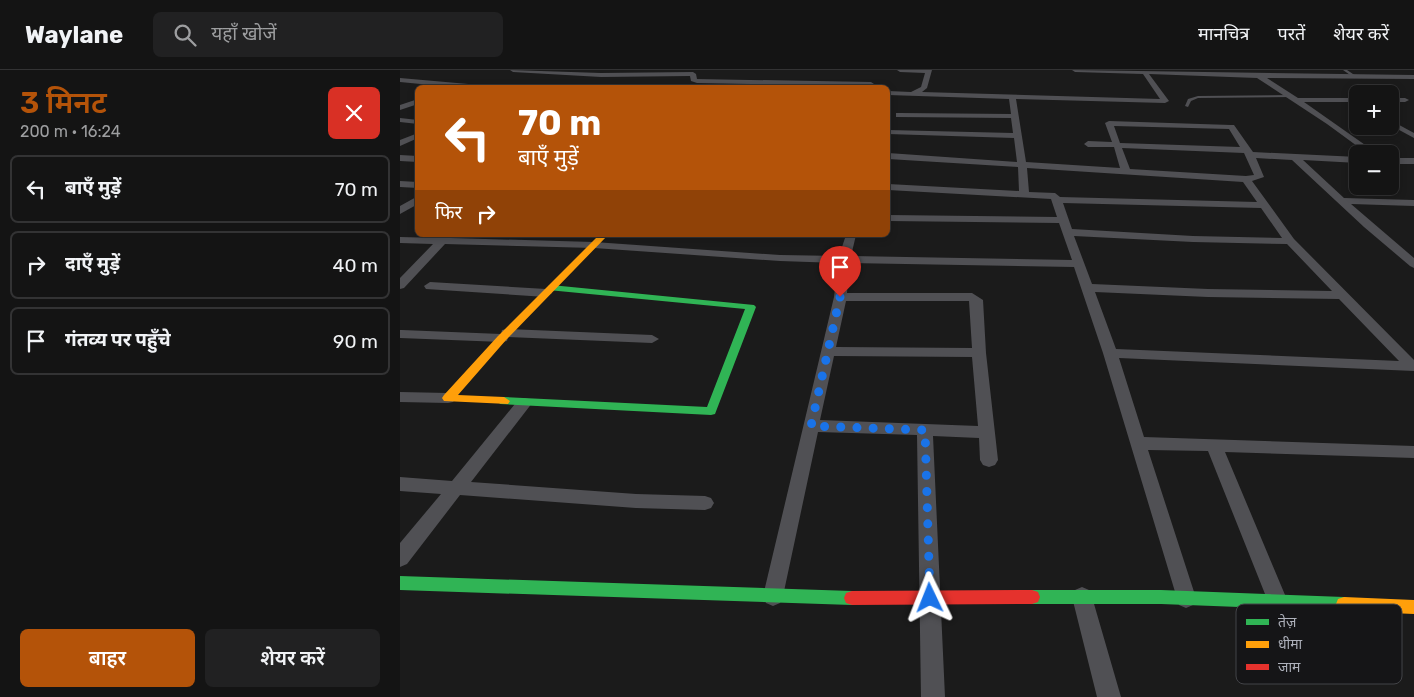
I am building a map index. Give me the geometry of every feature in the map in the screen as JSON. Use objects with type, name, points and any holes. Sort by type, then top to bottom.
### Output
[{"type":"street","points":[[514,70],[693,74],[693,80],[838,85]]},
{"type":"street","points":[[900,70],[929,70],[924,88],[907,96],[899,111],[1014,116]]},
{"type":"street","points":[[1075,70],[1259,76],[1414,77]]},
{"type":"street","points":[[890,93],[1167,104],[1144,71]]},
{"type":"street","points":[[595,82],[603,73]]},
{"type":"street","points":[[722,82],[733,73]]},
{"type":"street","points":[[661,81],[666,74]]},
{"type":"street","points":[[828,84],[833,76],[878,77]]},
{"type":"street","points":[[1259,76],[1361,145]]},
{"type":"street","points":[[403,82],[441,85]]},
{"type":"street","points":[[858,85],[870,84]]},
{"type":"street","points":[[1012,97],[1022,164],[1024,194]]},
{"type":"street","points":[[1293,98],[1349,101]]},
{"type":"street","points":[[1399,100],[1405,100]]},
{"type":"street","points":[[400,108],[415,102]]},
{"type":"street","points":[[987,116],[987,135]]},
{"type":"street","points":[[400,120],[415,122]]},
{"type":"street","points":[[890,133],[921,145],[1022,164],[1126,171],[1246,179],[1259,177],[1248,152],[1231,127],[1109,122],[1126,171]]},
{"type":"street","points":[[1399,124],[1414,125]]},
{"type":"street","points":[[1335,126],[1349,126]]},
{"type":"street","points":[[1399,128],[1414,136]]},
{"type":"street","points":[[890,155],[921,145],[987,135],[1017,136]]},
{"type":"street","points":[[403,141],[415,136]]},
{"type":"street","points":[[1088,144],[1248,152],[1294,157],[1349,160]]},
{"type":"street","points":[[1294,157],[1382,239],[1414,264]]},
{"type":"street","points":[[400,158],[415,159]]},
{"type":"street","points":[[1399,161],[1414,161]]},
{"type":"street","points":[[1399,164],[1414,172]]},
{"type":"street","points":[[1246,179],[1290,241],[1413,366]]},
{"type":"street","points":[[400,184],[415,185]]},
{"type":"street","points":[[890,186],[1055,196],[1110,353],[1186,598]]},
{"type":"street","points":[[1056,200],[1263,205]]},
{"type":"street","points":[[400,211],[415,201]]},
{"type":"street","points":[[1343,201],[1414,203]]},
{"type":"street","points":[[890,218],[1065,226],[1193,239],[1290,241]]},
{"type":"street","points":[[448,398],[504,336],[602,237]]},
{"type":"street","points":[[773,596],[840,297],[844,259],[850,237]]},
{"type":"street","points":[[400,240],[445,238],[594,245],[780,258],[1078,264]]},
{"type":"street","points":[[402,282],[445,238]]},
{"type":"street","points":[[400,397],[711,411],[751,307],[549,291],[402,282]]},
{"type":"street","points":[[1087,288],[1208,293],[1341,294]]},
{"type":"street","points":[[840,297],[972,297],[977,300],[978,354],[989,460]]},
{"type":"street","points":[[402,334],[652,339]]},
{"type":"street","points":[[828,351],[978,354]]},
{"type":"street","points":[[1110,353],[1413,366]]},
{"type":"street","points":[[400,558],[524,403]]},
{"type":"street","points":[[811,426],[977,433],[986,430]]},
{"type":"street","points":[[925,430],[933,697]]},
{"type":"street","points":[[1138,443],[1412,455]]},
{"type":"street","points":[[1214,445],[1278,602]]},
{"type":"street","points":[[400,484],[636,501],[705,503]]},
{"type":"street","points":[[403,588],[773,596],[1186,598],[1332,604]]},
{"type":"street","points":[[1082,597],[1109,697]]},
{"type":"lane","points":[[1345,70],[1354,76]]},
{"type":"lane","points":[[1187,106],[1189,100],[1198,97],[1293,98]]},
{"type":"traffic: fast","points":[[504,401],[711,411],[751,307],[551,288]]},
{"type":"traffic: fast","points":[[400,583],[852,598]]},
{"type":"traffic: fast","points":[[1032,597],[1161,597],[1344,604]]},
{"type":"traffic: slow","points":[[504,401],[448,398],[502,338],[602,237]]},
{"type":"traffic: slow","points":[[1402,606],[1414,607]]},
{"type":"traffic: jam","points":[[852,598],[1032,597]]},
{"type":"route","points":[[840,297],[811,426],[925,430],[930,598]]}]
